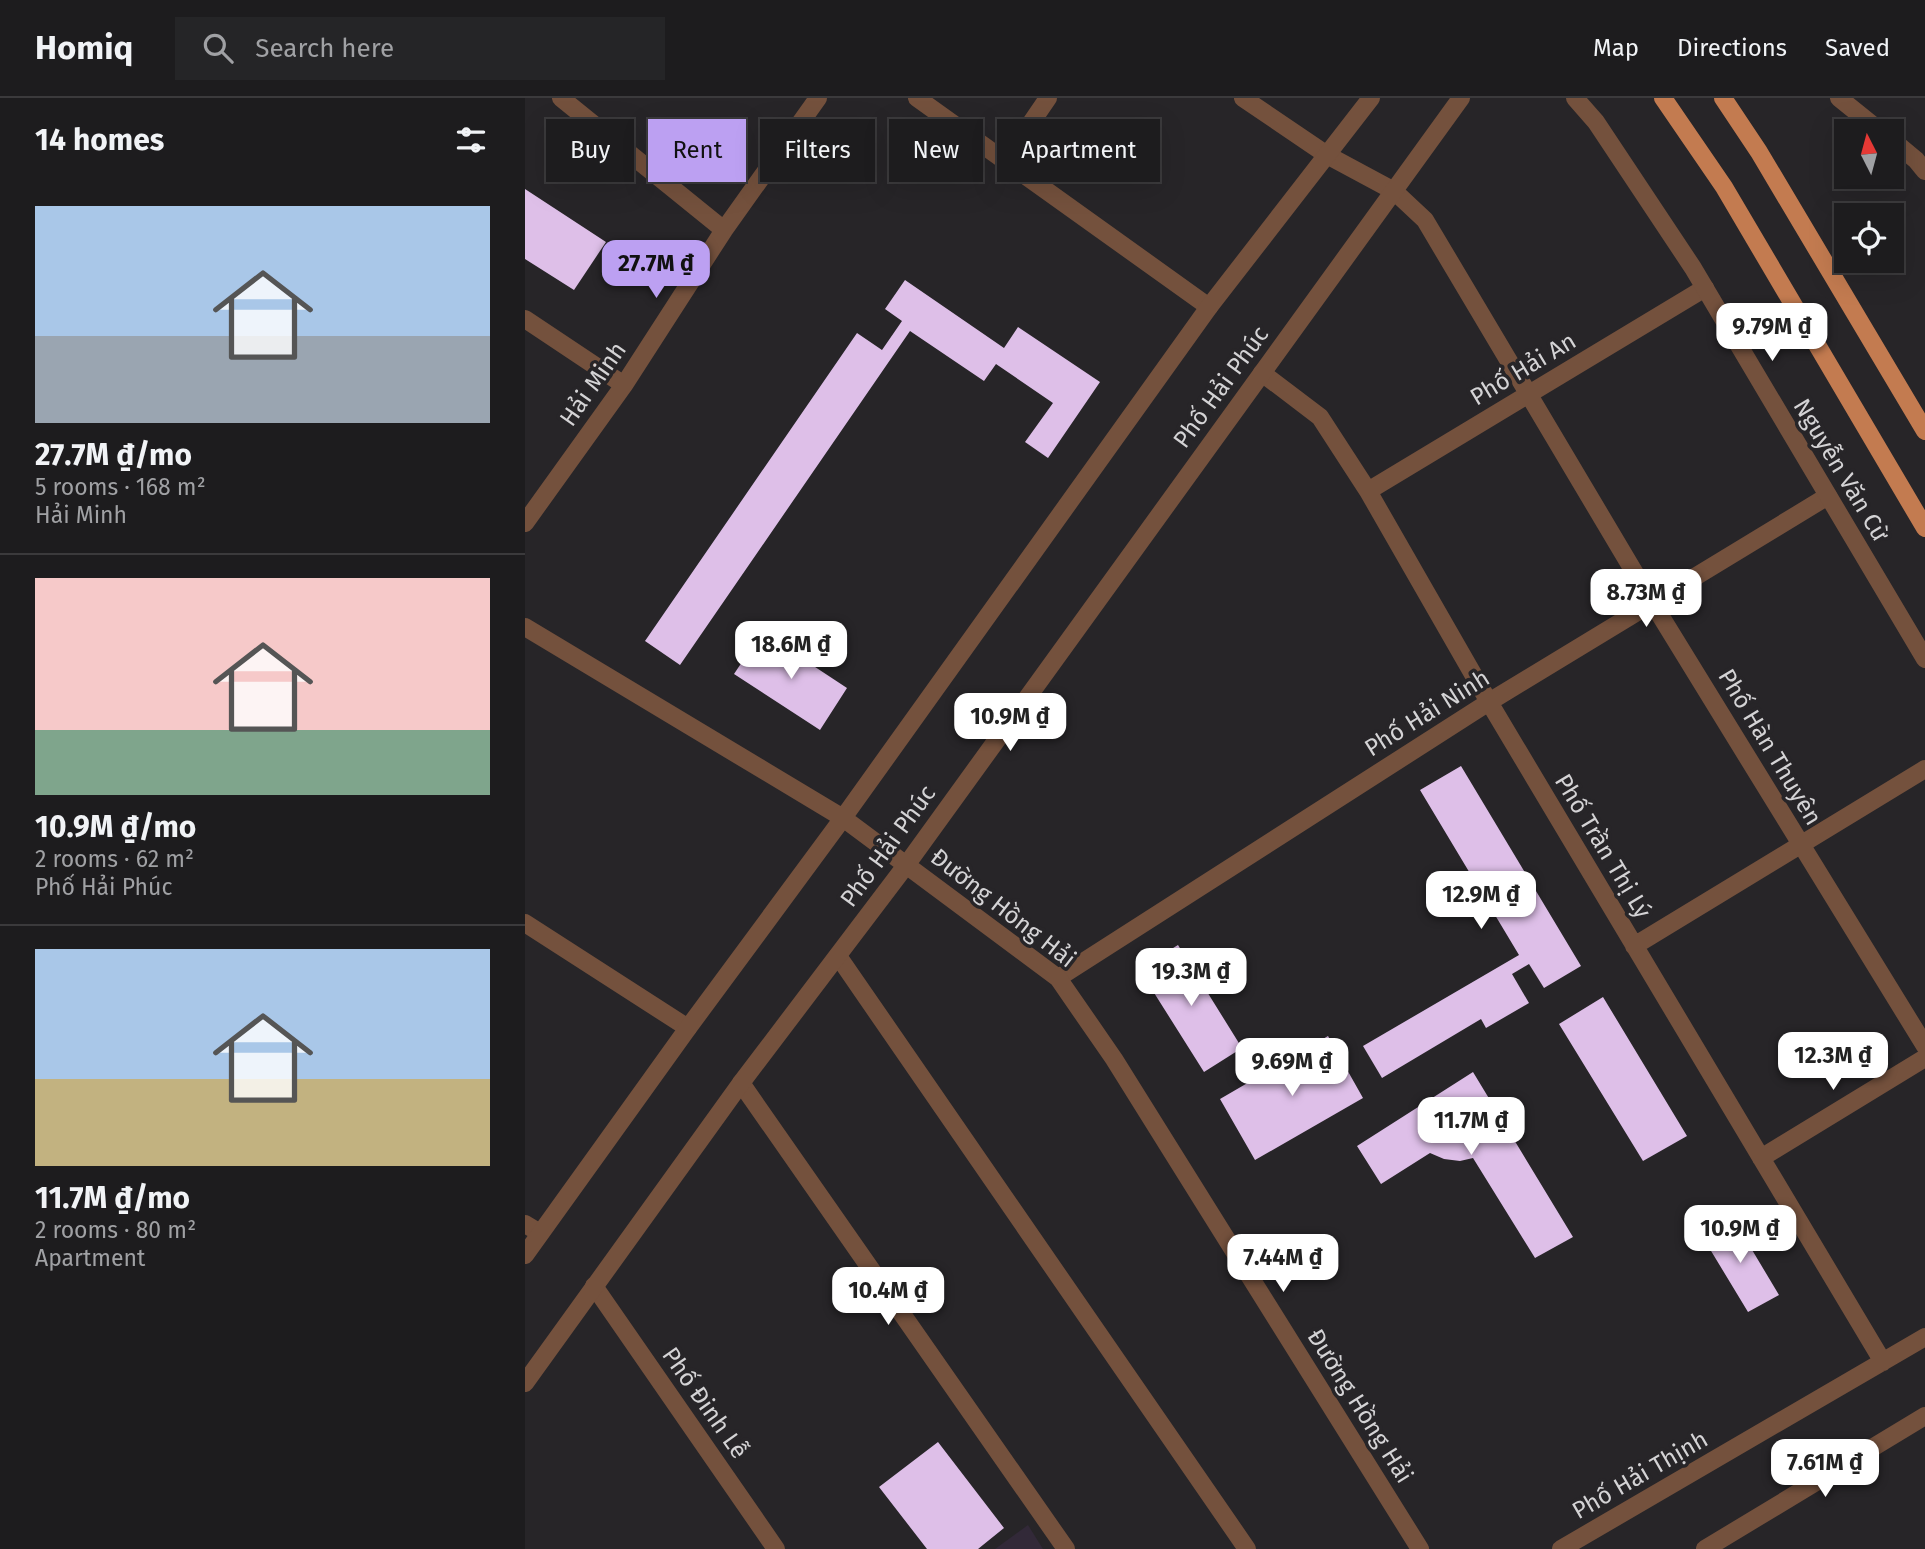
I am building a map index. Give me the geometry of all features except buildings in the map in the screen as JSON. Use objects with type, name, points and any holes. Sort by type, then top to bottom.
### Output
[{"type":"main road","name":"Nguyễn Văn Cừ","points":[[1663,98],[1724,187],[1925,528]]},
{"type":"main road","points":[[1723,98],[1759,152],[1925,430]]},
{"type":"street","points":[[561,98],[724,230]]},
{"type":"street","name":"Hải Minh","points":[[525,523],[624,385],[724,230],[818,98]]},
{"type":"street","points":[[917,98],[997,155]]},
{"type":"street","points":[[1034,119],[1048,98]]},
{"type":"street","name":"Phố Hàn Thuyên","points":[[1243,98],[1327,155],[1394,191],[1425,220],[1652,602],[1925,1046]]},
{"type":"street","points":[[525,1255],[533,1228],[688,1028],[843,818],[1209,307],[1371,98]]},
{"type":"street","name":"Phố Hải Phúc","points":[[525,1383],[741,1083],[907,864],[1461,98]]},
{"type":"street","name":"Nguyễn Văn Cừ","points":[[1575,98],[1596,122],[1705,288],[1925,659]]},
{"type":"street","points":[[1839,98],[1865,119]]},
{"type":"street","points":[[1904,150],[1925,171]]},
{"type":"street","points":[[1034,182],[1209,307]]},
{"type":"street","name":"Phố Hải An","points":[[1367,491],[1705,288]]},
{"type":"street","points":[[525,318],[624,385]]},
{"type":"street","name":"Phố Trần Thị Lý","points":[[1262,373],[1320,416],[1883,1362]]},
{"type":"street","name":"Phố Hải Ninh","points":[[1058,978],[1489,702],[1828,496]]},
{"type":"street","name":"Đường Hồng Hải","points":[[525,627],[843,818],[1058,978],[1114,1059],[1420,1549]]},
{"type":"street","points":[[1634,946],[1925,769]]},
{"type":"street","points":[[525,923],[688,1028]]},
{"type":"street","points":[[838,956],[1247,1549]]},
{"type":"street","points":[[1761,1158],[1925,1059]]},
{"type":"street","points":[[741,1083],[1066,1549]]},
{"type":"street","name":"Phố Đinh Lễ","points":[[594,1286],[776,1549]]},
{"type":"street","name":"Phố Hải Thịnh","points":[[1561,1549],[1925,1337]]},
{"type":"street","points":[[1705,1549],[1924,1418]]},
{"type":"shaded area","points":[[1028,1525],[1043,1549],[995,1549]]}]
